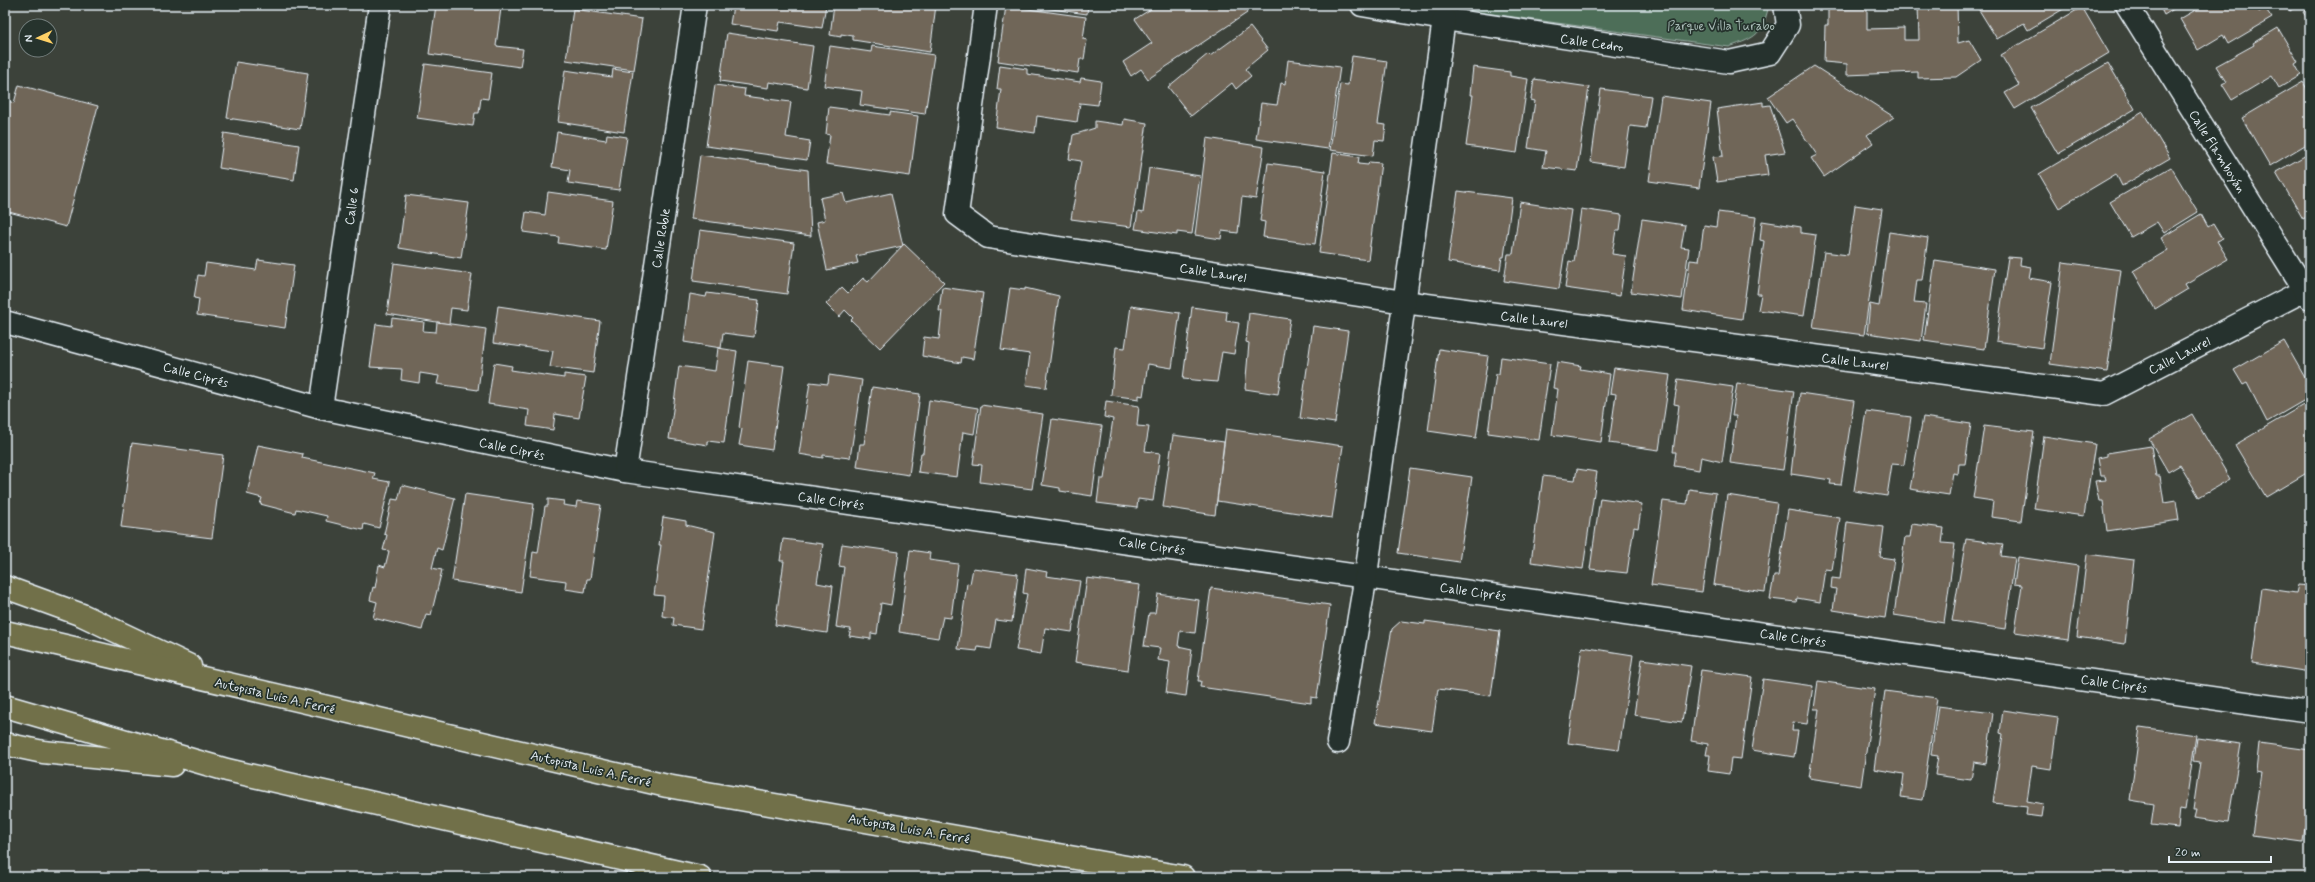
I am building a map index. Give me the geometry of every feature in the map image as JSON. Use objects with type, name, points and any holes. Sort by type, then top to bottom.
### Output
[{"type":"highway","points":[[5,587],[82,615],[229,685]]},
{"type":"highway","name":"Autopista Luis A. Ferré","points":[[5,632],[667,786],[1183,877]]},
{"type":"highway","points":[[5,706],[227,770],[700,877]]},
{"type":"highway","points":[[5,744],[43,752],[227,770]]},
{"type":"street","name":"Calle 6","points":[[321,408],[380,5]]},
{"type":"street","name":"Calle Roble","points":[[625,471],[695,5]]},
{"type":"street","name":"Calle Laurel","points":[[986,5],[957,214],[988,237],[1404,302],[2104,394],[2308,294]]},
{"type":"street","name":"Calle Cedro","points":[[1362,5],[1444,20],[1729,62],[1770,54],[1788,25],[1785,5]]},
{"type":"street","name":"Calle Flamboyán","points":[[2127,5],[2308,294]]},
{"type":"street","points":[[1338,742],[1366,575],[1444,20]]},
{"type":"street","name":"Calle Ciprés","points":[[5,322],[321,408],[625,471],[1366,575],[2310,712]]},
{"type":"green space","name":"Parque Villa Turabo","points":[[1428,5],[1769,5],[1764,23],[1757,34],[1729,47]]},
{"type":"building","points":[[436,5],[481,5],[501,8],[496,46],[523,49],[520,67],[429,54]]},
{"type":"building","points":[[607,5],[646,5],[645,10]]},
{"type":"building","points":[[727,5],[826,5],[822,28],[780,22],[778,31],[730,24],[733,6]]},
{"type":"building","points":[[834,5],[936,5],[930,52],[853,40],[853,36],[841,34],[841,37],[830,35]]},
{"type":"building","points":[[1023,5],[1088,5],[1087,14]]},
{"type":"building","points":[[1149,5],[1241,5],[1247,13],[1148,79],[1141,69],[1131,76],[1123,62],[1152,43],[1135,19],[1151,9]]},
{"type":"building","points":[[1918,5],[1957,5],[1958,43],[1969,40],[1981,60],[1956,77],[1918,78],[1918,72],[1847,75],[1847,64],[1824,62],[1825,25],[1828,25],[1828,9],[1867,8],[1867,29],[1904,28],[1904,40],[1919,40]]},
{"type":"building","points":[[1976,5],[2070,5],[2028,30],[2024,23],[1997,39]]},
{"type":"building","points":[[2159,5],[2180,5],[2164,15]]},
{"type":"building","points":[[2204,5],[2255,5],[2259,12],[2265,8],[2272,18],[2228,44],[2223,35],[2198,50],[2180,19]]},
{"type":"building","points":[[2286,5],[2299,5],[2290,11]]},
{"type":"building","points":[[1006,6],[1086,17],[1083,39],[1087,40],[1084,59],[1080,59],[1078,73],[998,61]]},
{"type":"building","points":[[2082,7],[2109,53],[2015,109],[2005,93],[2019,85],[2001,55]]},
{"type":"building","points":[[2310,8],[2310,23],[2303,12]]},
{"type":"building","points":[[573,9],[642,19],[634,70],[566,60]]},
{"type":"building","points":[[1250,27],[1268,50],[1245,69],[1251,76],[1236,89],[1232,83],[1191,116],[1168,87],[1208,54],[1210,56]]},
{"type":"building","points":[[2278,28],[2298,62],[2295,64],[2301,75],[2279,88],[2272,76],[2232,100],[2222,84],[2226,82],[2216,66],[2254,45],[2253,43]]},
{"type":"building","points":[[727,33],[813,46],[807,88],[769,82],[768,88],[720,81]]},
{"type":"building","points":[[830,46],[871,52],[872,46],[934,55],[925,114],[860,105],[862,91],[824,86]]},
{"type":"building","points":[[1352,56],[1387,61],[1378,124],[1386,125],[1384,141],[1375,140],[1373,156],[1330,150],[1340,84],[1348,85]]},
{"type":"building","points":[[1288,60],[1340,67],[1328,149],[1256,139],[1261,103],[1277,105],[1281,83],[1285,84]]},
{"type":"building","points":[[236,62],[308,73],[300,129],[227,118]]},
{"type":"building","points":[[2108,63],[2135,109],[2058,154],[2031,108]]},
{"type":"building","points":[[425,64],[492,73],[488,99],[481,98],[479,113],[475,113],[473,126],[417,118]]},
{"type":"building","points":[[1000,65],[1027,69],[1027,74],[1080,82],[1081,78],[1101,81],[1098,105],[1080,103],[1077,122],[1037,116],[1035,133],[996,127],[1001,89],[997,89]]},
{"type":"building","points":[[1814,66],[1894,117],[1867,135],[1873,143],[1824,177],[1811,158],[1817,155],[1792,119],[1786,123],[1768,97]]},
{"type":"building","points":[[1473,67],[1510,72],[1510,76],[1528,79],[1517,153],[1466,146],[1473,95],[1470,95]]},
{"type":"building","points":[[613,69],[633,72],[624,132],[558,122],[565,70],[612,77]]},
{"type":"building","points":[[1534,79],[1589,87],[1577,171],[1543,167],[1546,151],[1528,148],[1535,101],[1531,100]]},
{"type":"building","points":[[2303,82],[2310,94],[2310,142],[2270,166],[2242,118]]},
{"type":"building","points":[[19,85],[98,106],[66,227],[5,211],[5,100],[14,103]]},
{"type":"building","points":[[715,85],[745,89],[744,96],[791,102],[786,137],[810,141],[807,160],[706,146]]},
{"type":"building","points":[[1601,89],[1651,96],[1646,128],[1630,126],[1624,167],[1591,162]]},
{"type":"building","points":[[1661,96],[1711,103],[1699,188],[1649,181]]},
{"type":"building","points":[[1763,102],[1763,106],[1770,105],[1785,152],[1765,155],[1768,175],[1717,182],[1713,157],[1723,156],[1717,109]]},
{"type":"building","points":[[829,107],[890,115],[890,112],[918,116],[910,176],[826,164],[830,135],[826,134]]},
{"type":"building","points":[[2143,112],[2170,158],[2122,186],[2116,174],[2059,208],[2039,174]]},
{"type":"building","points":[[1124,119],[1147,123],[1131,227],[1071,219],[1081,161],[1069,159],[1073,135],[1095,128],[1095,121],[1123,125]]},
{"type":"building","points":[[557,132],[606,140],[607,134],[627,137],[619,190],[568,183],[570,170],[552,167]]},
{"type":"building","points":[[224,133],[299,145],[294,180],[219,168]]},
{"type":"building","points":[[1207,138],[1264,147],[1256,199],[1242,197],[1238,233],[1222,231],[1221,239],[1195,235]]},
{"type":"building","points":[[1333,153],[1359,157],[1358,164],[1368,165],[1369,162],[1381,163],[1368,260],[1319,253]]},
{"type":"building","points":[[2310,153],[2310,215],[2303,219],[2276,172]]},
{"type":"building","points":[[700,155],[808,170],[811,236],[691,219]]},
{"type":"building","points":[[1268,163],[1325,171],[1315,244],[1263,237],[1265,222],[1260,221]]},
{"type":"building","points":[[2171,167],[2198,212],[2164,233],[2157,222],[2131,237],[2110,202]]},
{"type":"building","points":[[1149,168],[1200,176],[1192,234],[1177,232],[1177,235],[1135,229],[1138,212],[1143,213]]},
{"type":"building","points":[[1458,191],[1512,198],[1504,257],[1502,257],[1500,270],[1448,262]]},
{"type":"building","points":[[548,192],[613,201],[606,250],[558,243],[559,237],[523,232],[526,212],[545,215]]},
{"type":"building","points":[[843,193],[846,203],[891,193],[903,246],[856,256],[858,263],[827,270],[817,222],[825,220],[820,198]]},
{"type":"building","points":[[406,195],[469,203],[461,258],[399,248]]},
{"type":"building","points":[[1520,202],[1571,210],[1559,289],[1504,281],[1508,254],[1513,254]]},
{"type":"building","points":[[1855,205],[1882,209],[1864,335],[1813,328],[1824,252],[1848,255]]},
{"type":"building","points":[[1581,209],[1622,215],[1620,230],[1616,230],[1612,254],[1626,256],[1620,296],[1565,288],[1569,261],[1574,262]]},
{"type":"building","points":[[1718,212],[1756,217],[1742,319],[1683,310],[1690,260],[1699,261],[1704,225],[1716,227]]},
{"type":"building","points":[[2201,214],[2208,227],[2213,224],[2222,239],[2217,241],[2228,259],[2185,284],[2188,289],[2155,309],[2133,271],[2168,250],[2161,238]]},
{"type":"building","points":[[1642,219],[1685,225],[1681,247],[1689,248],[1682,299],[1631,292]]},
{"type":"building","points":[[1762,221],[1801,227],[1801,233],[1816,235],[1804,316],[1758,310],[1761,294],[1757,294],[1764,241],[1760,240]]},
{"type":"building","points":[[700,230],[794,243],[787,294],[693,281]]},
{"type":"building","points":[[1889,232],[1928,238],[1922,280],[1917,280],[1914,303],[1926,304],[1921,341],[1867,333],[1870,304],[1879,306]]},
{"type":"building","points":[[904,244],[944,282],[880,348],[851,320],[853,318],[845,310],[839,317],[826,304],[842,287],[848,293],[863,278],[868,282]]},
{"type":"building","points":[[2008,257],[2021,258],[2020,265],[2031,267],[2029,278],[2052,282],[2042,348],[1996,341]]},
{"type":"building","points":[[258,260],[294,265],[285,328],[197,315],[199,299],[194,298],[198,275],[204,276],[206,263],[256,270]]},
{"type":"building","points":[[1935,260],[1995,269],[1984,349],[1924,340]]},
{"type":"building","points":[[2063,262],[2121,270],[2107,372],[2050,364]]},
{"type":"building","points":[[394,263],[472,274],[467,310],[451,308],[449,324],[387,314]]},
{"type":"building","points":[[942,287],[983,293],[973,359],[962,357],[961,363],[922,356],[924,337],[939,339],[942,311],[939,311]]},
{"type":"building","points":[[1010,288],[1025,290],[1025,288],[1059,296],[1046,388],[1026,385],[1030,354],[1001,350]]},
{"type":"building","points":[[707,293],[759,300],[754,337],[723,333],[721,348],[684,342],[690,294],[706,297]]},
{"type":"building","points":[[498,306],[600,321],[593,373],[550,367],[553,351],[493,343]]},
{"type":"building","points":[[1131,306],[1180,313],[1172,368],[1148,364],[1143,396],[1139,395],[1139,399],[1111,395],[1116,347],[1125,348]]},
{"type":"building","points":[[1192,307],[1227,312],[1226,321],[1239,323],[1234,354],[1222,352],[1217,382],[1183,379]]},
{"type":"building","points":[[1249,313],[1290,319],[1278,394],[1245,389],[1249,343],[1246,342]]},
{"type":"building","points":[[392,318],[424,322],[423,331],[436,332],[437,322],[486,329],[478,390],[437,384],[439,376],[420,373],[419,383],[401,380],[402,369],[370,367],[376,324],[391,326]]},
{"type":"building","points":[[1313,326],[1348,331],[1335,423],[1300,418]]},
{"type":"building","points":[[2284,341],[2308,383],[2305,385],[2310,397],[2267,422],[2247,383],[2243,385],[2234,370]]},
{"type":"building","points":[[718,348],[737,351],[724,443],[708,441],[708,445],[669,439],[679,366],[715,371]]},
{"type":"building","points":[[1439,349],[1488,356],[1476,438],[1428,431]]},
{"type":"building","points":[[1501,357],[1550,364],[1539,440],[1488,433],[1496,374],[1499,374]]},
{"type":"building","points":[[748,361],[784,366],[772,450],[739,445],[742,429],[739,428]]},
{"type":"building","points":[[1557,362],[1581,366],[1580,369],[1610,374],[1601,442],[1552,435],[1558,389],[1553,388]]},
{"type":"building","points":[[494,363],[512,366],[511,370],[564,378],[564,374],[586,377],[579,418],[555,414],[553,430],[527,426],[529,410],[488,404]]},
{"type":"building","points":[[1614,368],[1670,375],[1659,450],[1609,443],[1616,394],[1610,393]]},
{"type":"building","points":[[829,375],[862,380],[850,458],[823,455],[823,458],[799,454],[810,382],[828,384]]},
{"type":"building","points":[[1678,379],[1733,387],[1722,462],[1701,457],[1699,470],[1674,466],[1676,452],[1673,452],[1679,405],[1674,404]]},
{"type":"building","points":[[1737,383],[1794,391],[1783,470],[1730,463],[1736,416],[1732,416]]},
{"type":"building","points":[[872,387],[920,394],[909,475],[857,467],[860,444],[864,444]]},
{"type":"building","points":[[1800,393],[1854,401],[1841,485],[1830,484],[1831,480],[1791,474]]},
{"type":"building","points":[[929,400],[978,408],[974,434],[963,432],[957,477],[918,472],[921,453],[923,453]]},
{"type":"building","points":[[1106,401],[1139,406],[1137,426],[1149,427],[1145,451],[1160,453],[1153,501],[1138,499],[1137,508],[1097,503],[1100,479],[1104,479],[1113,419],[1104,417]]},
{"type":"building","points":[[2310,401],[2310,471],[2266,497],[2235,445]]},
{"type":"building","points":[[981,405],[1043,414],[1032,489],[980,482],[982,465],[973,464]]},
{"type":"building","points":[[1866,411],[1911,417],[1904,465],[1892,464],[1887,496],[1854,491]]},
{"type":"building","points":[[2192,414],[2230,479],[2199,497],[2180,465],[2168,472],[2149,439]]},
{"type":"building","points":[[1923,417],[1971,424],[1965,464],[1959,464],[1958,474],[1953,473],[1949,495],[1910,489]]},
{"type":"building","points":[[1052,419],[1102,426],[1092,496],[1060,491],[1060,488],[1042,485]]},
{"type":"building","points":[[1984,426],[2034,432],[2021,521],[1991,517],[1993,501],[1973,498]]},
{"type":"building","points":[[1226,429],[1343,446],[1332,518],[1217,501]]},
{"type":"building","points":[[1173,435],[1224,442],[1215,515],[1163,507]]},
{"type":"building","points":[[2044,436],[2095,444],[2084,516],[2034,509]]},
{"type":"building","points":[[132,443],[223,455],[212,538],[121,527]]},
{"type":"building","points":[[258,445],[303,454],[302,458],[375,473],[373,479],[390,482],[379,528],[364,524],[363,530],[326,521],[327,516],[296,509],[295,513],[260,504],[262,498],[247,494]]},
{"type":"building","points":[[2151,446],[2156,476],[2160,476],[2164,503],[2176,501],[2179,520],[2107,531],[2103,501],[2099,501],[2095,481],[2106,480],[2105,476],[2101,476],[2098,458],[2107,456],[2107,453]]},
{"type":"building","points":[[1410,468],[1472,477],[1459,562],[1398,553]]},
{"type":"building","points":[[1577,469],[1597,472],[1583,569],[1531,562],[1543,476],[1575,480]]},
{"type":"building","points":[[402,485],[455,498],[442,550],[437,548],[432,568],[442,570],[431,615],[426,614],[422,630],[373,618],[377,602],[370,600],[373,587],[375,588],[379,565],[385,567],[389,551],[383,550],[387,535],[384,534],[392,499],[398,500]]},
{"type":"building","points":[[1689,489],[1716,493],[1702,592],[1651,585],[1663,501],[1687,504]]},
{"type":"building","points":[[465,494],[534,504],[521,592],[452,581]]},
{"type":"building","points":[[1727,495],[1777,503],[1765,592],[1714,585]]},
{"type":"building","points":[[1600,498],[1642,504],[1638,528],[1634,527],[1627,573],[1590,569]]},
{"type":"building","points":[[548,499],[564,501],[563,505],[576,507],[577,501],[601,505],[590,579],[587,579],[585,592],[565,589],[566,581],[530,576],[533,552],[538,553],[545,506],[548,506]]},
{"type":"building","points":[[1788,510],[1840,518],[1832,570],[1825,569],[1820,602],[1797,598],[1796,602],[1770,599],[1774,576],[1778,576]]},
{"type":"building","points":[[663,517],[686,521],[686,525],[715,532],[701,629],[673,625],[674,618],[662,616],[664,596],[654,595],[661,545],[659,545]]},
{"type":"building","points":[[1847,522],[1884,527],[1880,557],[1894,559],[1885,618],[1833,610],[1836,589],[1831,588],[1832,578],[1840,579]]},
{"type":"building","points":[[1912,524],[1944,528],[1942,543],[1955,544],[1944,623],[1894,615],[1905,537],[1910,537]]},
{"type":"building","points":[[783,539],[823,544],[817,583],[833,586],[827,633],[775,625],[784,561],[780,561]]},
{"type":"building","points":[[1966,539],[2003,544],[2001,556],[2015,558],[2005,629],[1952,621]]},
{"type":"building","points":[[842,544],[899,552],[891,605],[881,603],[877,634],[871,633],[871,639],[849,636],[851,629],[836,627],[844,567],[839,566]]},
{"type":"building","points":[[910,550],[930,553],[929,560],[958,564],[951,618],[943,617],[938,638],[899,632]]},
{"type":"building","points":[[2087,554],[2134,560],[2125,644],[2077,637]]},
{"type":"building","points":[[2018,557],[2078,566],[2068,640],[2015,632],[2022,585],[2014,584]]},
{"type":"building","points":[[973,568],[1018,574],[1012,622],[996,620],[991,649],[978,647],[977,651],[958,649],[967,583],[970,584]]},
{"type":"building","points":[[1026,568],[1047,572],[1046,576],[1080,581],[1072,632],[1045,628],[1041,654],[1016,650],[1027,594],[1023,593]]},
{"type":"building","points":[[1087,578],[1140,585],[1128,670],[1075,662]]},
{"type":"building","points":[[2298,585],[2310,586],[2310,672],[2252,663],[2262,588],[2296,593]]},
{"type":"building","points":[[1211,588],[1330,605],[1317,698],[1311,697],[1311,703],[1200,687],[1201,681],[1198,681]]},
{"type":"building","points":[[1158,594],[1199,600],[1195,633],[1180,631],[1178,646],[1192,649],[1186,696],[1166,693],[1170,662],[1158,660],[1160,648],[1144,646],[1149,613],[1155,613]]},
{"type":"building","points":[[1401,621],[1425,624],[1425,621],[1500,631],[1491,696],[1438,689],[1432,731],[1375,723],[1392,629]]},
{"type":"building","points":[[1582,647],[1633,655],[1619,750],[1568,743]]},
{"type":"building","points":[[1642,659],[1691,666],[1682,722],[1634,715]]},
{"type":"building","points":[[1701,670],[1752,677],[1741,759],[1731,758],[1729,774],[1708,771],[1710,755],[1706,755],[1708,744],[1691,741]]},
{"type":"building","points":[[1763,679],[1813,686],[1807,724],[1793,722],[1792,731],[1798,731],[1794,757],[1752,750]]},
{"type":"building","points":[[1818,681],[1875,689],[1861,786],[1809,778],[1819,709],[1814,709]]},
{"type":"building","points":[[1885,691],[1937,698],[1922,800],[1901,797],[1904,774],[1874,769]]},
{"type":"building","points":[[1938,706],[1993,713],[1986,764],[1974,762],[1971,780],[1935,775],[1938,756],[1931,755]]},
{"type":"building","points":[[2003,710],[2058,718],[2051,769],[2032,766],[2027,801],[2043,804],[2041,817],[2026,815],[2027,807],[1993,803],[2003,734],[2000,733]]},
{"type":"building","points":[[2140,727],[2196,735],[2185,810],[2180,809],[2178,828],[2151,825],[2154,804],[2130,800]]},
{"type":"building","points":[[2197,738],[2241,744],[2228,823],[2194,818],[2196,810],[2193,810],[2200,762],[2194,761]]},
{"type":"building","points":[[2259,743],[2310,750],[2310,792],[2303,842],[2252,835],[2261,772],[2256,771]]}]
